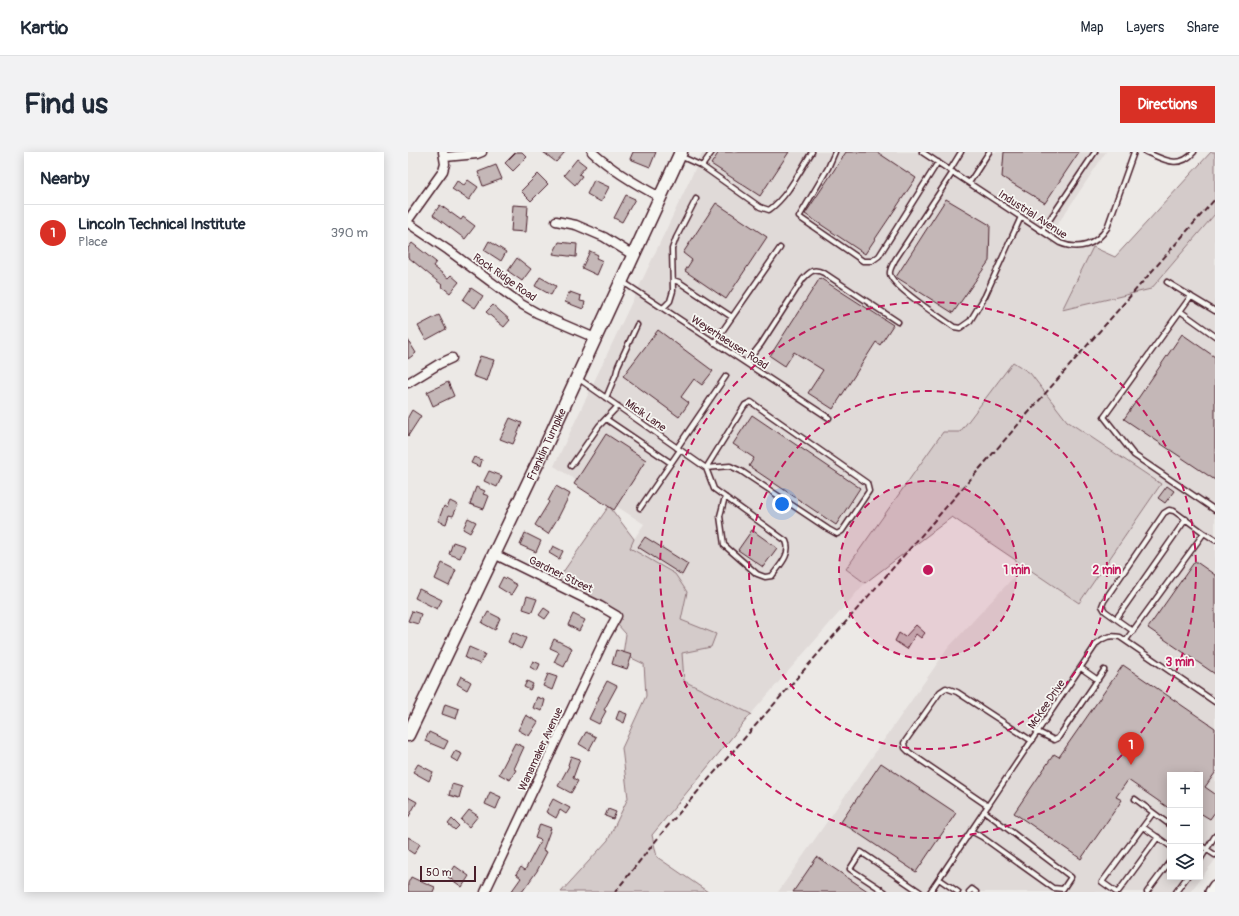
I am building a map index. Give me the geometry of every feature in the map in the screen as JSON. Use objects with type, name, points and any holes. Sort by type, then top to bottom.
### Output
[{"type":"main road","name":"Franklin Turnpike","points":[[408,735],[577,378],[680,154]]},
{"type":"main road","points":[[1211,892],[1215,886]]},
{"type":"street","points":[[408,222],[440,176],[444,164],[444,155],[477,154],[482,152]]},
{"type":"street","points":[[592,152],[616,172],[634,184],[660,197]]},
{"type":"street","points":[[556,221],[576,225],[604,237],[633,255]]},
{"type":"street","name":"Rock Ridge Road","points":[[408,222],[521,304],[537,313],[595,338]]},
{"type":"street","points":[[408,383],[439,364],[452,358]]},
{"type":"street","name":"Gardner Street","points":[[494,554],[600,606],[617,616]]},
{"type":"street","name":"Wanamaker Avenue","points":[[485,892],[606,636],[617,616]]},
{"type":"lane","points":[[702,166],[712,152]]},
{"type":"lane","points":[[680,154],[702,166],[760,207],[769,210],[786,192],[812,152]]},
{"type":"lane","points":[[835,152],[828,168],[799,217],[863,261],[872,261],[879,256],[938,162]]},
{"type":"lane","name":"Industrial Avenue","points":[[922,152],[1060,243],[1075,247],[1083,247],[1097,240],[1107,228],[1134,152]]},
{"type":"lane","points":[[961,152],[951,171],[890,269],[890,275],[902,290],[954,327],[960,328],[970,321],[985,296],[1020,217]]},
{"type":"lane","points":[[968,183],[989,152]]},
{"type":"lane","points":[[1042,231],[1095,152]]},
{"type":"lane","points":[[1146,152],[1171,162],[1182,162],[1194,152]]},
{"type":"lane","points":[[663,308],[670,301],[673,291],[672,249],[696,199]]},
{"type":"lane","points":[[714,342],[780,248]]},
{"type":"lane","points":[[746,363],[761,344],[803,279],[811,272],[817,270],[824,273],[898,322]]},
{"type":"lane","points":[[673,280],[679,282],[732,317]]},
{"type":"lane","name":"Weyerhaeuser Road","points":[[621,281],[829,418]]},
{"type":"lane","points":[[1167,282],[1215,311]]},
{"type":"lane","points":[[1190,296],[1104,417],[1134,455],[1215,510]]},
{"type":"lane","points":[[1180,311],[1215,336]]},
{"type":"lane","points":[[606,398],[618,366],[637,325]]},
{"type":"lane","points":[[640,508],[671,463],[678,449],[726,376]]},
{"type":"lane","name":"Micik Lane","points":[[577,378],[706,468]]},
{"type":"lane","points":[[751,402],[867,483],[869,491],[842,531],[837,534],[741,471],[730,466],[706,468],[745,405],[751,402]]},
{"type":"lane","points":[[571,466],[599,426],[618,406]]},
{"type":"lane","points":[[606,419],[671,463]]},
{"type":"lane","points":[[706,468],[714,489],[786,540],[788,550],[784,560],[772,576],[765,578],[757,574],[724,545],[720,516],[725,497]]},
{"type":"lane","points":[[1132,631],[1102,606],[1164,513],[1169,510],[1174,511],[1215,540]]},
{"type":"lane","points":[[1116,619],[1186,519]]},
{"type":"lane","points":[[1126,640],[1204,532]]},
{"type":"lane","name":"McKee Drive","points":[[930,892],[1097,643],[1102,639],[1107,636],[1114,636],[1126,640],[1215,702]]},
{"type":"lane","points":[[1081,668],[1098,680]]},
{"type":"lane","points":[[1038,732],[1054,740],[1058,738],[1104,670]]},
{"type":"lane","points":[[988,806],[910,754],[905,748],[904,743],[940,692],[946,688],[957,692],[1032,741]]},
{"type":"lane","points":[[1135,799],[1167,823]]},
{"type":"lane","points":[[971,831],[982,837],[1053,888],[1063,889],[1072,878],[984,811]]},
{"type":"lane","points":[[1153,813],[1102,882],[1117,892],[1158,837]]},
{"type":"lane","points":[[1143,826],[1167,844]]},
{"type":"lane","points":[[1203,856],[1215,836]]},
{"type":"lane","points":[[1203,847],[1215,855]]},
{"type":"lane","points":[[885,892],[850,869],[861,852],[920,892]]},
{"type":"lane","points":[[1147,892],[1167,865]]},
{"type":"lane","points":[[939,879],[958,892]]},
{"type":"lane","points":[[1176,892],[1185,880]]},
{"type":"lane","points":[[970,892],[972,889],[976,892]]},
{"type":"shaded area","points":[[703,152],[1106,152],[1049,237],[1073,251],[1093,247],[1062,310],[1151,289],[1215,214],[1215,860],[1203,875],[1203,772],[1167,772],[1167,880],[1199,880],[1190,892],[778,892],[948,648],[1024,566],[1079,603],[1161,484],[1067,421],[1030,373],[1013,362],[960,432],[846,569],[865,583],[751,714],[684,681],[682,653],[711,647],[681,620],[687,592],[675,574],[630,548],[644,524],[554,466]]},
{"type":"shaded area","points":[[1211,152],[1215,152],[1215,214],[1151,289],[1062,310],[1093,247],[1115,257]]},
{"type":"shaded area","points":[[1013,362],[1030,373],[1067,421],[1161,484],[1079,603],[952,517],[865,583],[846,569],[943,432],[960,432]]},
{"type":"shaded area","points":[[609,506],[634,539],[630,548],[675,574],[687,592],[681,620],[716,634],[711,647],[682,653],[684,681],[751,714],[652,835],[657,857],[708,892],[561,892],[608,840],[628,798],[622,748],[646,696],[644,664],[623,654],[626,634],[608,614],[554,585]]},
{"type":"building","points":[[516,152],[522,152],[527,157],[513,171],[505,163]]},
{"type":"building","points":[[543,152],[565,152],[556,162]]},
{"type":"building","points":[[633,152],[656,152],[650,167],[630,159]]},
{"type":"building","points":[[719,152],[789,152],[760,196],[711,164]]},
{"type":"building","points":[[846,152],[877,152],[916,178],[865,254],[805,214]]},
{"type":"building","points":[[1004,152],[1079,152],[1045,203],[1002,177]]},
{"type":"building","points":[[577,159],[586,166],[579,174],[582,176],[575,185],[564,175]]},
{"type":"building","points":[[496,165],[502,179],[483,186],[478,172]]},
{"type":"building","points":[[538,174],[548,184],[531,201],[521,191]]},
{"type":"building","points":[[468,180],[478,187],[469,200],[452,189],[457,181],[464,185]]},
{"type":"building","points":[[594,180],[609,187],[601,202],[587,194]]},
{"type":"building","points":[[626,195],[635,199],[622,222],[614,218]]},
{"type":"building","points":[[946,199],[990,225],[989,261],[953,313],[896,277]]},
{"type":"building","points":[[716,203],[767,237],[726,299],[685,271],[692,260],[683,253]]},
{"type":"building","points":[[440,205],[461,220],[463,217],[475,226],[465,239],[433,215]]},
{"type":"building","points":[[513,205],[528,206],[526,232],[511,231]]},
{"type":"building","points":[[489,241],[506,252],[501,261],[484,250]]},
{"type":"building","points":[[559,242],[577,244],[576,257],[553,254]]},
{"type":"building","points":[[412,243],[436,262],[433,266],[448,278],[451,275],[459,282],[450,293],[408,257],[408,248]]},
{"type":"building","points":[[590,251],[598,255],[596,258],[603,261],[597,275],[582,268]]},
{"type":"building","points":[[517,258],[531,269],[522,281],[508,271]]},
{"type":"building","points":[[540,277],[556,286],[551,295],[535,286]]},
{"type":"building","points":[[820,278],[893,325],[880,345],[876,342],[833,409],[808,393],[823,370],[794,352],[785,366],[770,356]]},
{"type":"building","points":[[471,288],[483,296],[475,308],[463,300]]},
{"type":"building","points":[[570,292],[581,296],[580,301],[585,302],[583,309],[565,302],[568,293],[570,294]]},
{"type":"building","points":[[493,305],[510,320],[504,327],[486,312]]},
{"type":"building","points":[[439,315],[446,329],[426,340],[418,326]]},
{"type":"building","points":[[658,330],[713,371],[702,385],[694,379],[681,397],[689,403],[679,417],[623,376]]},
{"type":"building","points":[[1182,334],[1215,357],[1215,480],[1124,419]]},
{"type":"building","points":[[408,340],[416,353],[408,359]]},
{"type":"building","points":[[480,356],[494,360],[487,381],[473,376]]},
{"type":"building","points":[[448,382],[454,396],[433,406],[427,392]]},
{"type":"building","points":[[412,410],[421,416],[408,436],[408,417]]},
{"type":"building","points":[[752,415],[860,488],[836,525],[749,466],[754,458],[733,444]]},
{"type":"building","points":[[510,418],[522,423],[513,444],[500,439]]},
{"type":"building","points":[[606,434],[646,460],[614,510],[574,484]]},
{"type":"building","points":[[474,457],[482,460],[480,467],[471,463]]},
{"type":"building","points":[[489,471],[502,476],[497,487],[484,481]]},
{"type":"building","points":[[556,486],[570,494],[548,534],[535,525],[549,502],[548,501]]},
{"type":"building","points":[[1167,486],[1174,491],[1165,503],[1158,498]]},
{"type":"building","points":[[476,487],[485,491],[483,494],[489,496],[484,509],[470,504]]},
{"type":"building","points":[[450,501],[458,505],[453,516],[449,515],[446,524],[438,521],[444,506],[447,508]]},
{"type":"building","points":[[468,518],[476,522],[470,533],[463,529]]},
{"type":"building","points":[[752,530],[777,548],[763,567],[738,550]]},
{"type":"building","points":[[525,533],[541,541],[536,552],[520,545]]},
{"type":"building","points":[[645,537],[688,564],[682,575],[638,547]]},
{"type":"building","points":[[453,542],[465,546],[460,558],[449,554]]},
{"type":"building","points":[[553,546],[563,551],[559,559],[549,553]]},
{"type":"building","points":[[1195,561],[1215,575],[1215,674],[1148,628]]},
{"type":"building","points":[[442,563],[456,570],[449,586],[435,579]]},
{"type":"building","points":[[503,577],[517,585],[511,595],[498,587]]},
{"type":"building","points":[[419,589],[442,600],[437,609],[415,598]]},
{"type":"building","points":[[527,596],[537,599],[532,612],[523,609]]},
{"type":"building","points":[[544,608],[550,612],[545,619],[539,615]]},
{"type":"building","points":[[412,611],[421,614],[418,624],[408,621]]},
{"type":"building","points":[[488,612],[500,618],[495,630],[482,623]]},
{"type":"building","points":[[573,614],[585,620],[579,631],[568,625]]},
{"type":"building","points":[[916,625],[925,633],[921,638],[916,634],[907,649],[895,641],[899,633],[905,637]]},
{"type":"building","points":[[513,632],[526,638],[521,649],[508,642]]},
{"type":"building","points":[[554,639],[572,648],[564,667],[554,662],[559,652],[550,648]]},
{"type":"building","points":[[469,647],[485,654],[480,664],[465,658]]},
{"type":"building","points":[[616,650],[632,655],[627,669],[612,664]]},
{"type":"building","points":[[533,661],[540,664],[537,671],[530,667]]},
{"type":"building","points":[[1123,665],[1215,728],[1215,773],[1205,787],[1215,794],[1215,812],[1210,819],[1203,815],[1203,772],[1167,772],[1167,807],[1128,780],[1116,797],[1122,800],[1081,859],[1014,813],[1054,754],[1059,757]]},
{"type":"building","points":[[548,674],[557,677],[552,690],[543,686]]},
{"type":"building","points":[[461,676],[471,682],[467,690],[457,684]]},
{"type":"building","points":[[527,681],[533,684],[530,690],[524,687]]},
{"type":"building","points":[[607,681],[617,686],[604,710],[606,711],[599,724],[589,719]]},
{"type":"building","points":[[537,697],[545,700],[542,711],[533,708]]},
{"type":"building","points":[[445,704],[459,709],[456,719],[442,714]]},
{"type":"building","points":[[619,711],[627,714],[624,723],[616,719]]},
{"type":"building","points":[[526,715],[538,722],[529,736],[518,730]]},
{"type":"building","points":[[429,732],[448,741],[444,749],[425,741]]},
{"type":"building","points":[[586,732],[596,737],[589,750],[579,744]]},
{"type":"building","points":[[515,743],[524,747],[514,769],[516,770],[510,780],[499,774]]},
{"type":"building","points":[[455,751],[462,754],[458,762],[451,758]]},
{"type":"building","points":[[571,756],[580,759],[573,778],[578,781],[571,793],[558,786],[569,766]]},
{"type":"building","points":[[881,763],[956,813],[916,872],[841,822]]},
{"type":"building","points":[[418,764],[433,772],[429,781],[413,772]]},
{"type":"building","points":[[452,784],[462,787],[459,798],[449,795]]},
{"type":"building","points":[[490,792],[501,797],[496,809],[485,804]]},
{"type":"building","points":[[408,797],[417,802],[408,818]]},
{"type":"building","points":[[553,799],[570,808],[566,814],[560,810],[556,818],[546,812]]},
{"type":"building","points":[[608,809],[616,812],[613,819],[605,816]]},
{"type":"building","points":[[469,810],[478,816],[469,827],[461,820]]},
{"type":"building","points":[[452,819],[459,826],[455,830],[448,824]]},
{"type":"building","points":[[540,824],[551,828],[543,850],[547,852],[537,871],[522,892],[511,892],[521,878],[516,874],[521,867],[525,870],[541,840],[535,838]]},
{"type":"building","points":[[408,837],[420,844],[414,854],[408,850]]},
{"type":"building","points":[[817,857],[869,892],[793,892]]},
{"type":"building","points":[[455,866],[469,876],[462,887],[448,877]]},
{"type":"building","points":[[411,877],[435,887],[433,892],[408,892],[408,883]]},
{"type":"railway","points":[[615,892],[666,828],[1215,199]]},
{"type":"place","name":"Lincoln Technical Institute","points":[[1131,765]]}]
